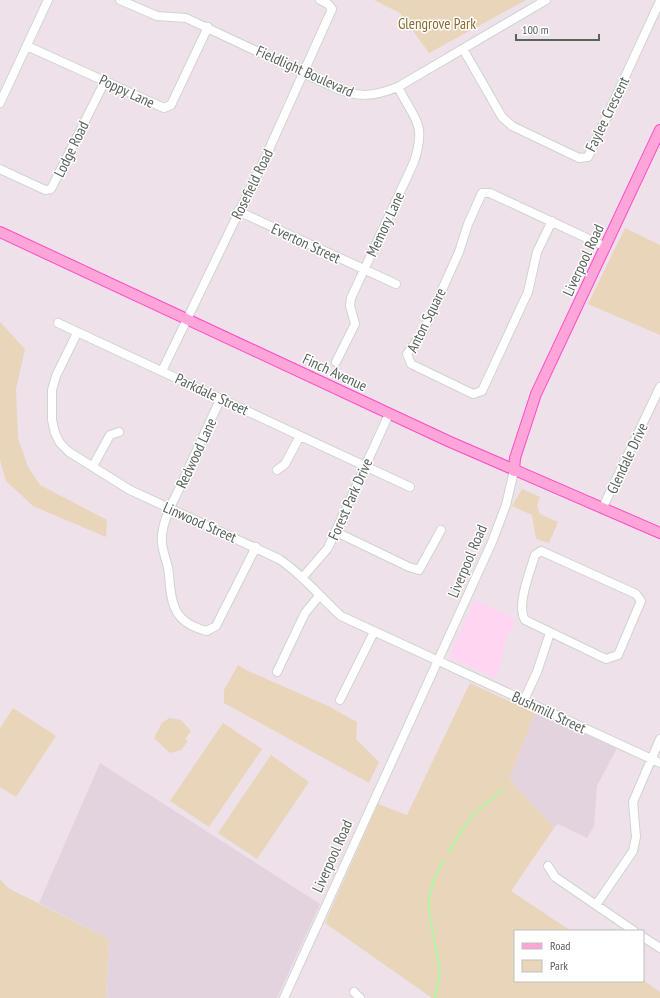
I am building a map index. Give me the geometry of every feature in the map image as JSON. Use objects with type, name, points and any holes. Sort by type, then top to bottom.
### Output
[{"type":"main road","name":"Liverpool Road","points":[[514,471],[515,458],[536,394],[660,130]]},
{"type":"main road","name":"Finch Avenue","points":[[0,232],[389,414],[514,471],[603,507],[660,533]]},
{"type":"street","points":[[0,103],[48,0]]},
{"type":"street","name":"Fieldlight Boulevard","points":[[120,0],[157,16],[186,18],[340,90],[360,96],[374,95],[398,88],[546,0]]},
{"type":"street","name":"Rosefield Road","points":[[162,371],[304,72],[332,9],[328,4],[320,0]]},
{"type":"street","name":"Faylee Crescent","points":[[463,49],[502,117],[512,126],[579,158],[588,157],[660,1]]},
{"type":"street","name":"Poppy Lane","points":[[27,46],[164,108],[171,105],[208,27]]},
{"type":"street","name":"Lodge Road","points":[[0,169],[45,190],[51,189],[105,81]]},
{"type":"street","name":"Memory Lane","points":[[336,362],[355,324],[350,306],[351,298],[414,162],[419,146],[420,133],[417,119],[398,88]]},
{"type":"street","name":"Anton Square","points":[[552,221],[538,252],[528,292],[482,391],[473,394],[410,364],[407,354],[423,332],[459,252],[468,224],[482,193],[490,193],[552,221],[606,247]]},
{"type":"street","name":"Everton Street","points":[[238,211],[396,284]]},
{"type":"street","name":"Parkdale Street","points":[[58,323],[410,487]]},
{"type":"street","name":"Linwood Street","points":[[77,333],[56,376],[52,390],[52,420],[55,433],[60,443],[69,452],[130,490],[279,558],[290,566],[341,616],[438,661]]},
{"type":"street","name":"Glendale Drive","points":[[603,507],[660,387]]},
{"type":"street","name":"Redwood Lane","points":[[221,398],[170,508],[161,536],[162,552],[168,567],[170,598],[175,610],[184,621],[195,628],[207,631],[216,626],[256,547]]},
{"type":"street","name":"Forest Park Drive","points":[[302,578],[328,548],[389,414]]},
{"type":"street","points":[[93,466],[110,436],[119,432]]},
{"type":"street","points":[[277,470],[285,464],[300,436]]},
{"type":"street","name":"Liverpool Road","points":[[284,998],[492,542],[506,505],[514,471]]},
{"type":"street","points":[[336,532],[409,568],[419,570],[441,530]]},
{"type":"street","points":[[540,551],[636,594],[642,601],[618,655],[612,658],[606,659],[550,633],[525,620],[522,615],[522,604],[535,555],[540,551]]},
{"type":"street","points":[[277,672],[305,613],[319,596]]},
{"type":"street","points":[[340,700],[374,632]]},
{"type":"street","points":[[524,700],[537,672],[550,633]]},
{"type":"street","name":"Bushmill Street","points":[[438,661],[660,763]]},
{"type":"street","points":[[596,905],[633,851],[636,837],[633,802],[660,739]]},
{"type":"street","points":[[548,866],[555,877],[633,930]]},
{"type":"street","points":[[644,938],[660,948]]},
{"type":"shaded area","points":[[475,600],[513,617],[515,624],[507,636],[500,666],[495,678],[449,657]]},
{"type":"shaded area","points":[[535,713],[617,748],[597,786],[594,826],[587,838],[558,824],[554,828],[509,779]]},
{"type":"shaded area","points":[[100,763],[320,904],[277,998],[106,998],[109,939],[39,903]]},
{"type":"green space","name":"Glengrove Park","points":[[374,0],[526,0],[429,53],[400,13]]},
{"type":"green space","points":[[625,228],[660,245],[660,335],[588,304]]},
{"type":"green space","points":[[0,322],[25,349],[16,389],[18,438],[28,467],[40,485],[107,520],[106,537],[33,506],[6,481],[0,460]]},
{"type":"green space","points":[[522,489],[540,497],[537,506],[540,514],[558,522],[549,543],[536,539],[532,515],[512,506]]},
{"type":"green space","points":[[238,665],[246,670],[328,706],[357,722],[356,739],[379,762],[369,783],[224,703],[224,690]]},
{"type":"green space","points":[[470,683],[535,713],[509,779],[554,828],[511,891],[570,930],[514,930],[514,982],[644,982],[644,981],[660,992],[660,998],[432,998],[325,923],[378,804],[407,815]]},
{"type":"green space","points":[[13,708],[56,736],[16,797],[0,787],[0,728]]},
{"type":"green space","points":[[169,718],[181,720],[191,731],[185,739],[188,741],[181,750],[170,753],[154,738],[162,723]]},
{"type":"green space","points":[[223,723],[262,749],[209,827],[170,801]]},
{"type":"green space","points":[[271,755],[309,782],[257,859],[218,833]]},
{"type":"green space","points":[[0,879],[8,888],[109,939],[106,998],[0,998]]},
{"type":"waterway","points":[[448,852],[473,815],[504,788]]},
{"type":"waterway","points":[[435,998],[440,972],[428,906],[433,881],[444,860]]}]
